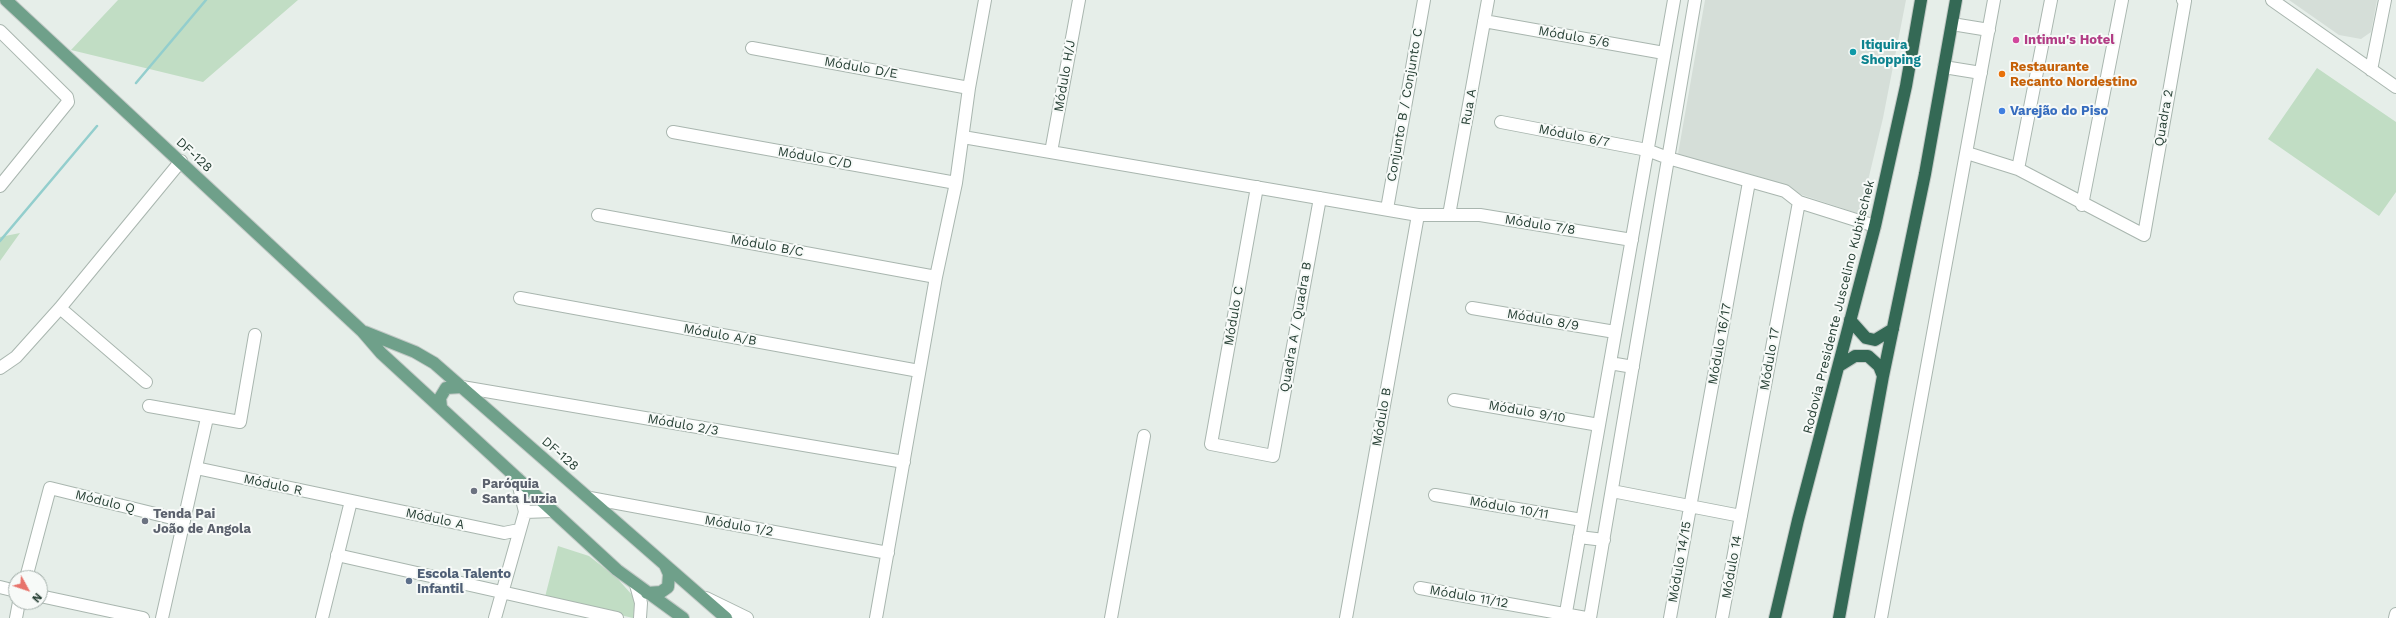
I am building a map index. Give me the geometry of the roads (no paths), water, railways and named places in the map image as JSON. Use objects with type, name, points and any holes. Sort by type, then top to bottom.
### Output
[{"type":"highway","name":"Rodovia Presidente Juscelino Kubitschek","points":[[1775,618],[1875,226],[1906,86],[1921,0]]},
{"type":"highway","points":[[1838,618],[1883,376],[1925,174],[1956,0]]},
{"type":"highway","points":[[1850,320],[1866,338],[1875,340],[1893,329]]},
{"type":"highway","points":[[1839,366],[1855,356],[1868,356],[1879,366],[1883,376]]},
{"type":"main road","name":"DF-128","points":[[6,0],[181,161],[362,331],[381,353],[553,511],[636,585],[683,618]]},
{"type":"main road","name":"DF-128","points":[[362,331],[427,359],[462,387],[726,618]]},
{"type":"main road","points":[[441,407],[440,398],[446,388],[462,387]]},
{"type":"main road","points":[[647,593],[661,592],[668,587],[669,574],[665,565]]},
{"type":"street","points":[[876,618],[936,277],[956,183],[969,88],[985,0]]},
{"type":"street","name":"Módulo H/J","points":[[1051,152],[1079,0]]},
{"type":"street","name":"Conjunto B / Conjunto C","points":[[1387,209],[1424,0]]},
{"type":"street","name":"Rua A","points":[[1449,215],[1488,0]]},
{"type":"street","points":[[1565,616],[1674,0]]},
{"type":"street","points":[[1590,618],[1695,0]]},
{"type":"street","points":[[1881,618],[1994,0]]},
{"type":"street","points":[[2018,169],[2051,0]]},
{"type":"street","points":[[1967,153],[2018,169],[2082,205],[2122,0]]},
{"type":"street","points":[[2371,70],[2385,0]]},
{"type":"street","name":"Quadra 2","points":[[2082,205],[2144,235],[2184,1]]},
{"type":"street","points":[[2276,1],[2396,87]]},
{"type":"street","name":"Módulo 5/6","points":[[1484,20],[1664,53]]},
{"type":"street","points":[[1952,24],[1989,30]]},
{"type":"street","points":[[0,31],[67,97],[68,102],[0,186]]},
{"type":"street","name":"Módulo D/E","points":[[752,48],[969,88]]},
{"type":"street","points":[[1944,67],[1981,72]]},
{"type":"street","name":"Módulo 6/7","points":[[1502,122],[1647,150],[1668,158],[1785,191],[1799,202],[1875,226]]},
{"type":"street","name":"Módulo C/D","points":[[673,132],[956,183]]},
{"type":"street","name":"Módulo 7/8","points":[[963,137],[1418,215],[1480,215],[1632,240]]},
{"type":"street","points":[[0,368],[16,357],[60,308],[181,161]]},
{"type":"street","name":"Módulo 16/17","points":[[1690,506],[1749,182]]},
{"type":"street","name":"Módulo C","points":[[1257,187],[1211,444],[1273,456]]},
{"type":"street","name":"Quadra A / Quadra B","points":[[1273,456],[1320,198]]},
{"type":"street","name":"Módulo 17","points":[[1741,516],[1799,202]]},
{"type":"street","name":"Módulo B/C","points":[[598,215],[936,277]]},
{"type":"street","name":"Módulo B","points":[[1346,618],[1418,215]]},
{"type":"street","name":"Módulo A/B","points":[[520,298],[919,371]]},
{"type":"street","points":[[60,308],[146,382]]},
{"type":"street","name":"Módulo 8/9","points":[[1472,308],[1615,332]]},
{"type":"street","points":[[148,406],[207,418],[240,422],[255,335]]},
{"type":"street","points":[[1610,363],[1633,367]]},
{"type":"street","name":"Módulo 2/3","points":[[462,387],[904,462]]},
{"type":"street","name":"Módulo 9/10","points":[[1454,400],[1599,425]]},
{"type":"street","points":[[162,618],[207,418]]},
{"type":"street","points":[[1111,618],[1144,436]]},
{"type":"street","name":"Módulo R","points":[[196,468],[350,501]]},
{"type":"street","points":[[495,618],[525,512],[517,478]]},
{"type":"street","name":"Módulo Q","points":[[28,570],[50,488],[184,521]]},
{"type":"street","points":[[1612,491],[1741,516]]},
{"type":"street","name":"Módulo 10/11","points":[[1435,495],[1582,520]]},
{"type":"street","name":"Módulo 1/2","points":[[590,498],[888,553]]},
{"type":"street","points":[[322,618],[350,501]]},
{"type":"street","name":"Módulo A","points":[[350,501],[504,533],[519,530]]},
{"type":"street","name":"Módulo 14/15","points":[[1670,618],[1690,506]]},
{"type":"street","points":[[525,512],[553,511]]},
{"type":"street","name":"Módulo 14","points":[[1722,618],[1741,516]]},
{"type":"street","points":[[1579,537],[1604,540]]},
{"type":"street","points":[[337,554],[502,593],[617,618]]},
{"type":"street","points":[[636,585],[641,603],[640,618]]},
{"type":"street","name":"Módulo 11/12","points":[[1420,588],[1565,616],[1586,618]]},
{"type":"street","points":[[703,597],[747,618]]},
{"type":"street","points":[[48,598],[144,618]]},
{"type":"street","points":[[2395,618],[2396,614]]},
{"type":"waterway","points":[[136,83],[206,0]]},
{"type":"waterway","points":[[0,241],[97,126]]},
{"type":"place","name":"Intimu's Hotel","points":[[2016,40]]},
{"type":"place","name":"Itiquira Shopping","points":[[1853,52]]},
{"type":"place","name":"Restaurante Recanto Nordestino","points":[[2002,74]]},
{"type":"place","name":"Varejão do Piso","points":[[2002,111]]},
{"type":"place","name":"Paróquia Santa Luzia","points":[[474,491]]},
{"type":"place","name":"Tenda Pai João de Angola","points":[[145,521]]},
{"type":"place","name":"Escola Talento Infantil","points":[[409,581]]}]
